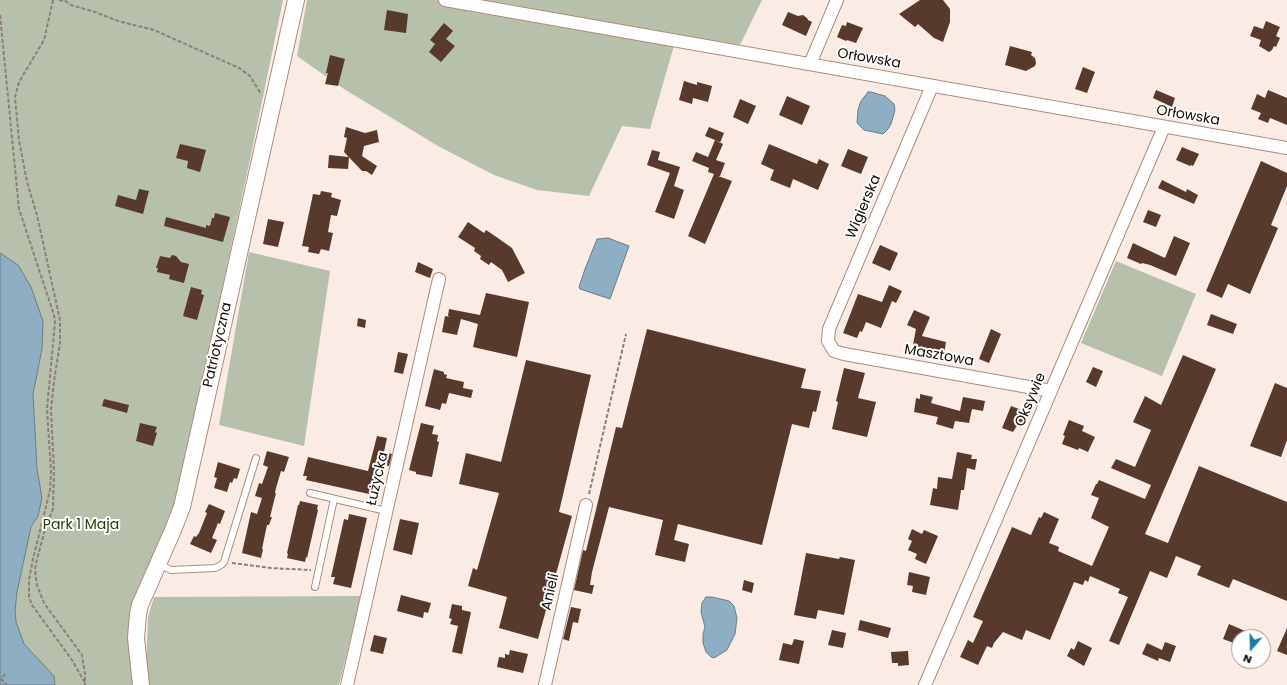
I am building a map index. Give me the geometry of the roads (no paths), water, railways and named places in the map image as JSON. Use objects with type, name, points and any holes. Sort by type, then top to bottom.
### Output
[{"type":"street","name":"Patriotyczna","points":[[141,685],[136,638],[136,627],[140,605],[159,564],[182,507],[296,0]]},
{"type":"street","name":"Orłowska","points":[[445,0],[1287,148]]},
{"type":"street","points":[[810,64],[837,0]]},
{"type":"street","name":"Wigierska","points":[[828,341],[829,329],[932,86]]},
{"type":"street","name":"Oksywie","points":[[925,685],[1164,127]]},
{"type":"street","name":"Łużycka","points":[[347,685],[439,279]]},
{"type":"street","name":"Masztowa","points":[[828,341],[834,351],[844,354],[1051,391]]},
{"type":"street","name":"Anieli","points":[[545,685],[586,505]]},
{"type":"lane","points":[[159,564],[171,570],[215,568],[224,562],[256,458]]},
{"type":"lane","points":[[310,493],[386,511]]},
{"type":"lane","points":[[314,587],[334,499]]},
{"type":"water","points":[[868,92],[885,96],[894,104],[895,110],[891,124],[883,134],[864,130],[857,123],[858,110],[861,101]]},
{"type":"water","points":[[608,238],[629,246],[610,299],[580,289],[579,287],[597,239]]},
{"type":"water","points":[[0,253],[18,265],[31,287],[43,321],[42,349],[33,394],[37,469],[42,498],[38,516],[31,527],[17,592],[15,610],[16,622],[24,644],[54,676],[55,685],[0,685]]},
{"type":"water","points":[[706,597],[729,601],[734,606],[737,618],[735,634],[727,650],[714,658],[706,652],[703,643],[705,627],[701,612],[702,603]]},
{"type":"park label","name":"Park 1 Maja","points":[[81,525]]}]
